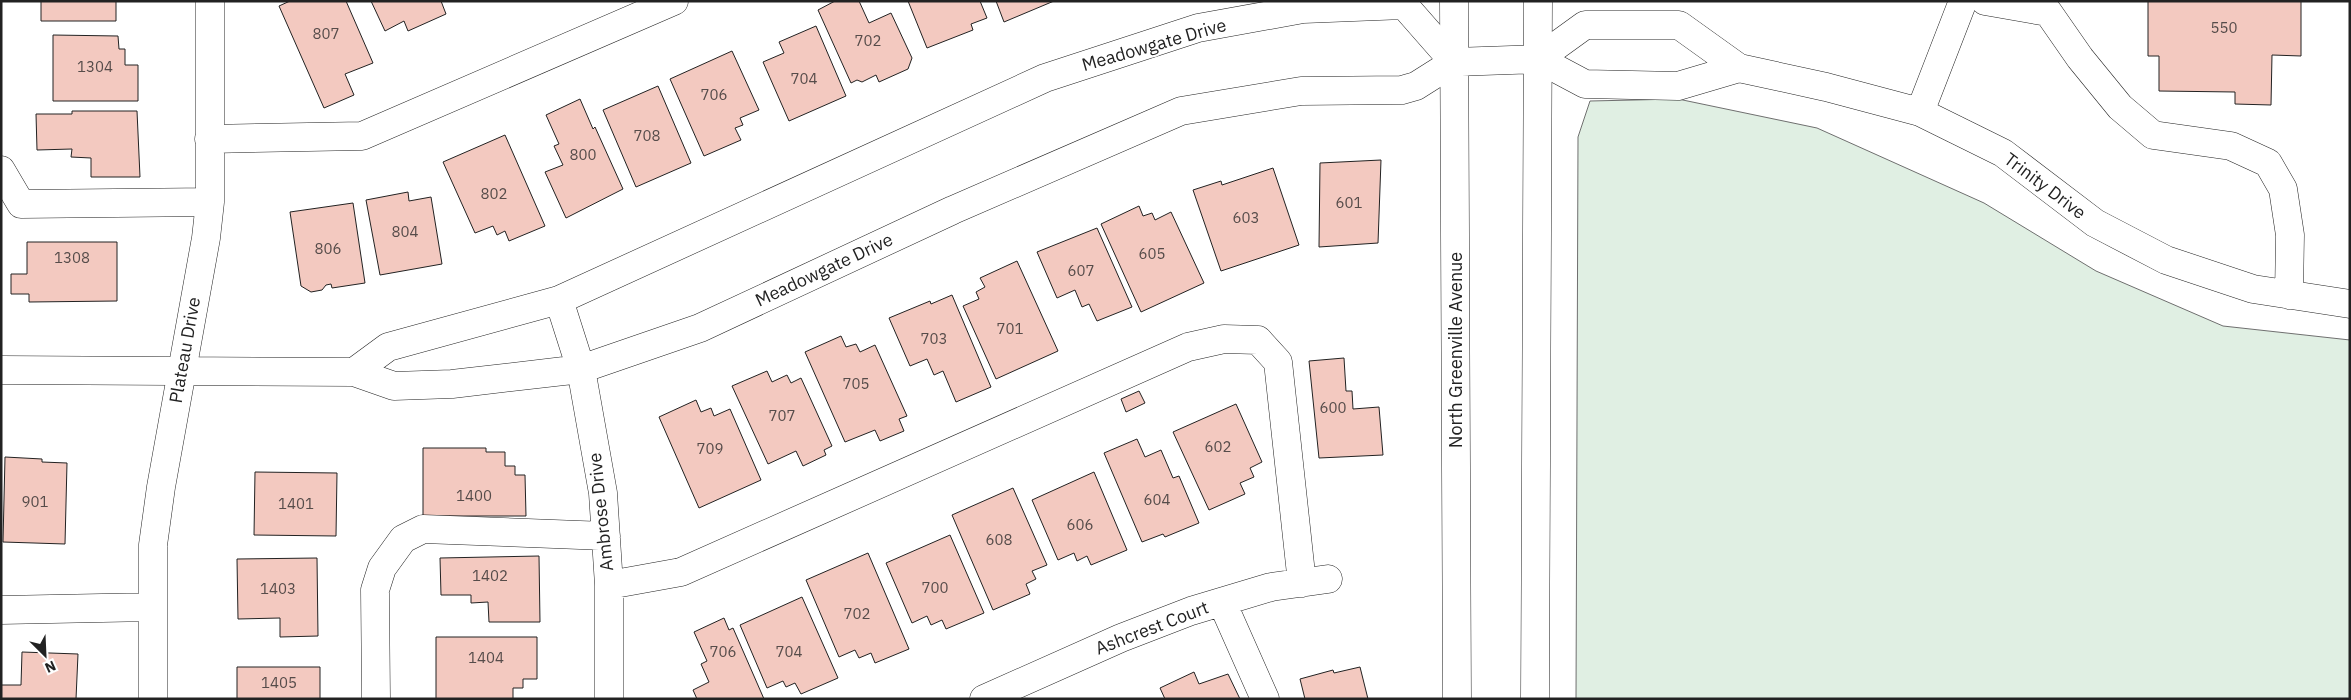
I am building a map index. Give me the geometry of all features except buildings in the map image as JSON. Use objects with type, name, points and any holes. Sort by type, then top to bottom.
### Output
[{"type":"street","name":"Plateau Drive","points":[[153,699],[153,545],[181,372],[206,238],[210,202],[208,139],[210,1]]},
{"type":"street","points":[[208,139],[362,136],[674,1]]},
{"type":"street","name":"North Greenville Avenue","points":[[1454,1],[1457,699]]},
{"type":"street","points":[[1535,699],[1538,1]]},
{"type":"street","points":[[1920,112],[1962,1]]},
{"type":"street","points":[[1985,1],[2048,12],[2080,58],[2120,107],[2153,135],[2231,146],[2268,162],[2283,189],[2290,235],[2289,295]]},
{"type":"street","name":"Meadowgate Drive","points":[[1,370],[354,372],[394,386],[452,384],[582,369],[700,328],[952,210],[1181,111],[1301,91],[1402,90],[1416,86],[1454,62],[1404,4],[1302,9],[1198,28],[1045,78],[559,300],[388,347],[354,372]]},
{"type":"street","name":"Trinity Drive","points":[[1739,68],[1678,86],[1585,84],[1538,59],[1586,25],[1679,25],[1739,68],[1826,87],[1920,112],[2003,153],[2095,223],[2166,260],[2253,289],[2350,304]]},
{"type":"street","points":[[1454,62],[1538,59]]},
{"type":"street","points":[[1,170],[21,204],[210,202]]},
{"type":"street","name":"Ambrose Drive","points":[[559,300],[582,369],[604,493],[609,585],[609,699]]},
{"type":"street","name":"Ashcrest Court","points":[[609,585],[681,572],[1188,347],[1224,339],[1258,340],[1278,362],[1315,581],[1271,587],[1222,602],[1121,638],[984,699]]},
{"type":"street","points":[[376,699],[375,590],[382,568],[404,539],[423,529],[606,536]]},
{"type":"street","points":[[1222,602],[1265,699]]},
{"type":"street","points":[[1,610],[152,607]]},
{"type":"green space","points":[[1678,99],[1817,128],[1984,203],[2096,271],[2223,326],[2350,340],[2350,699],[1576,699],[1578,137],[1590,101]]}]
